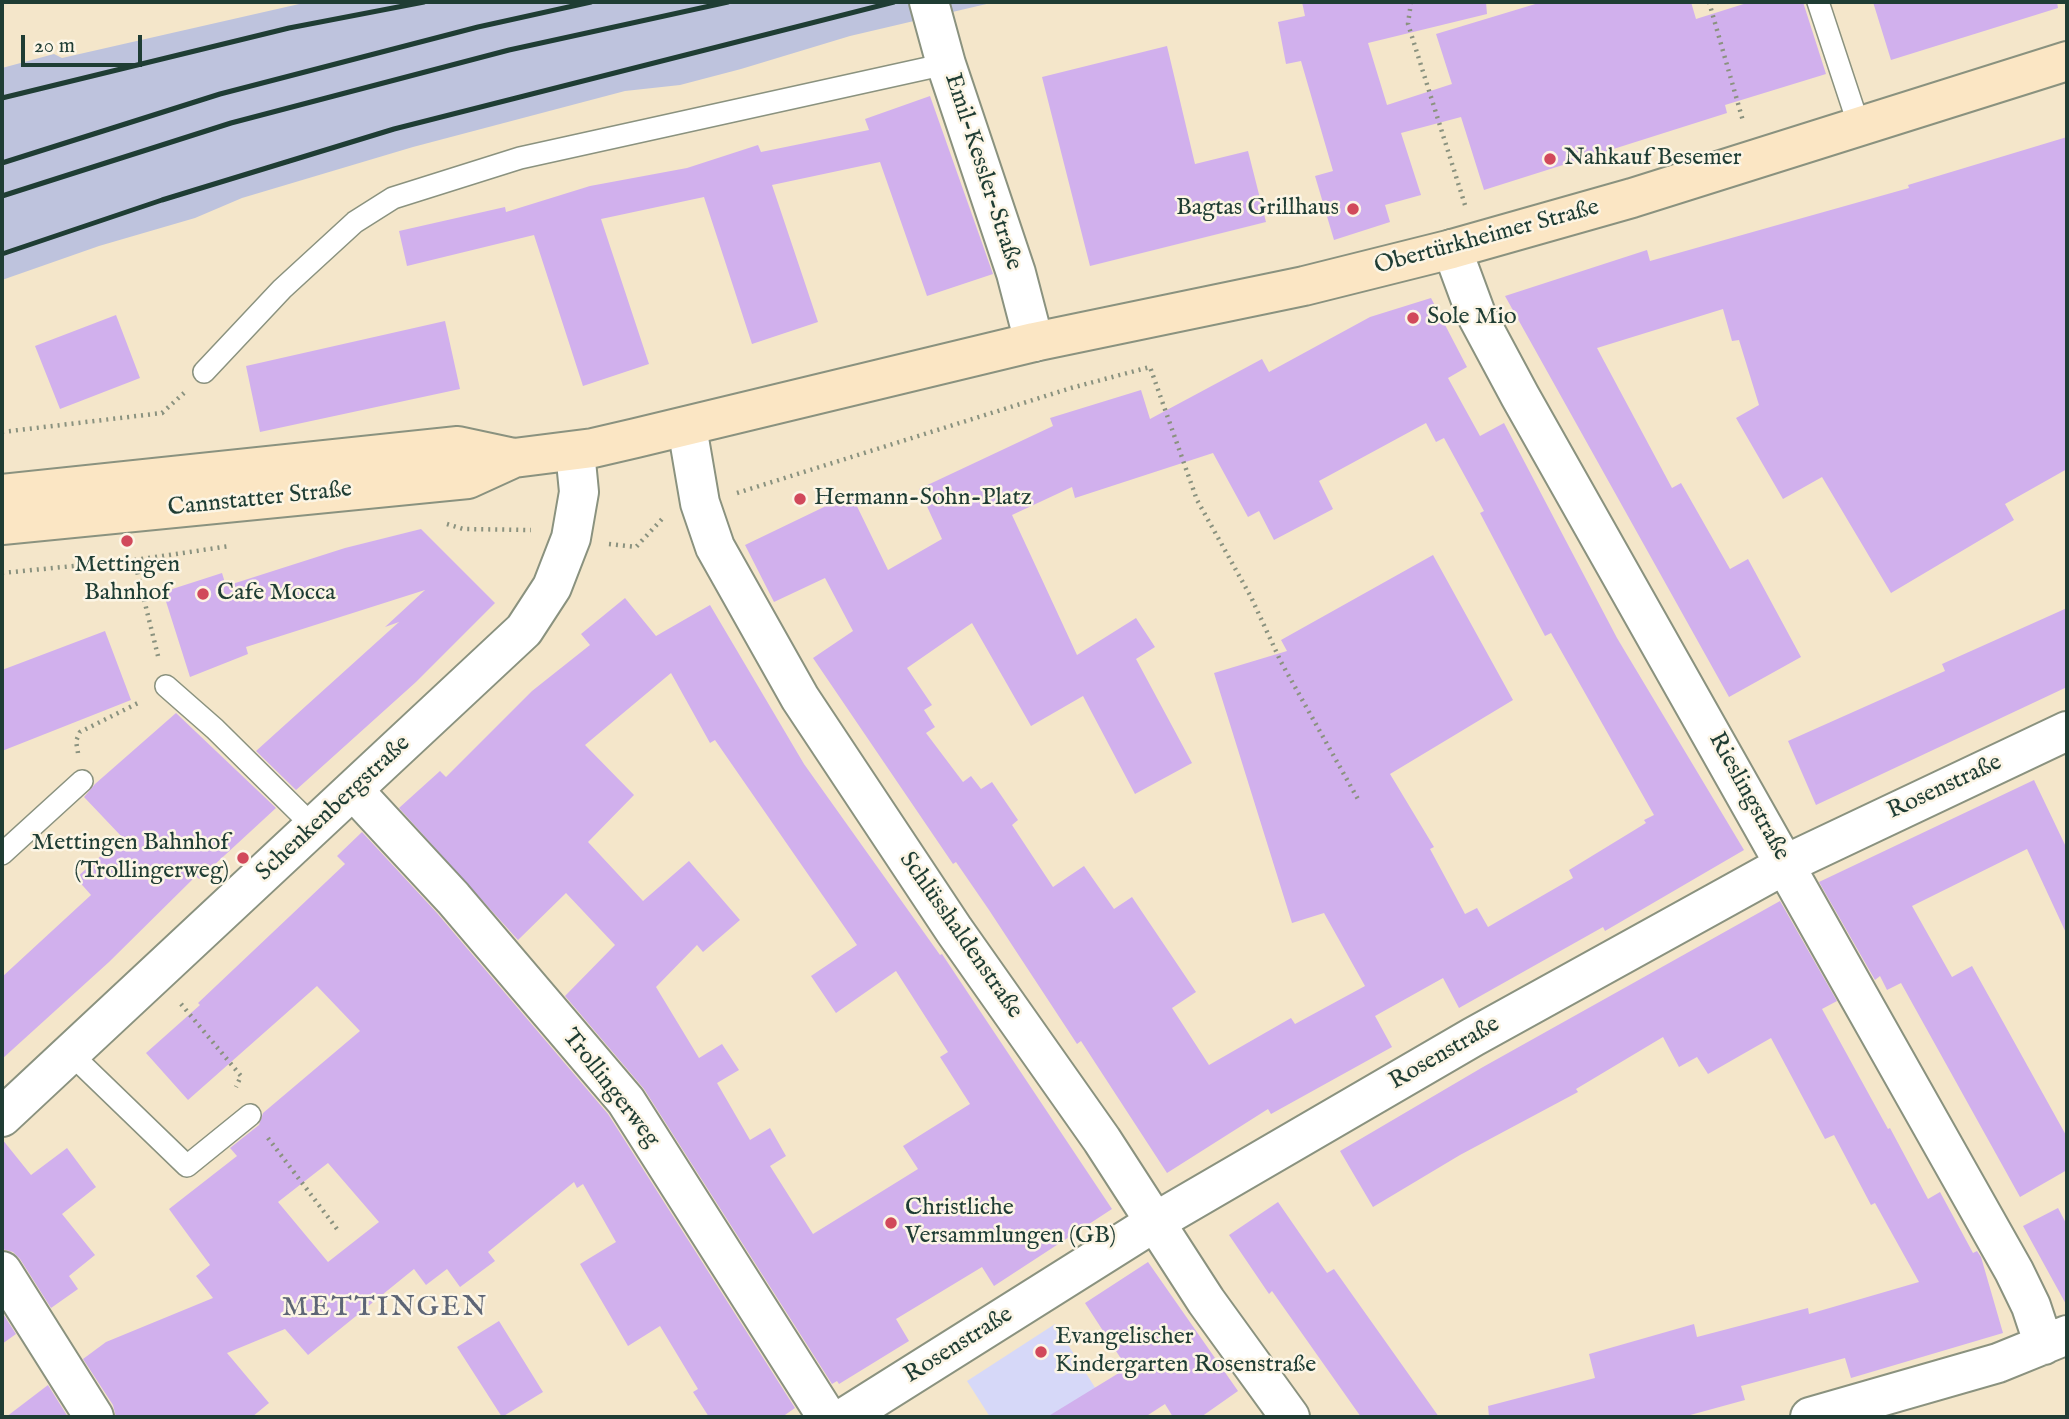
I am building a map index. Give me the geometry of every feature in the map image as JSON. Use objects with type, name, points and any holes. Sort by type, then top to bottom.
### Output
[{"type":"main road","name":"Obertürkheimer Straße","points":[[896,375],[1034,342],[1318,283],[1464,246],[2067,61]]},
{"type":"main road","name":"Cannstatter Straße","points":[[2,525],[461,480],[514,458],[575,451],[687,427],[896,375]]},
{"type":"main road","name":"Cannstatter Straße","points":[[2,494],[458,446],[514,458]]},
{"type":"street","name":"Emil-Kessler-Straße","points":[[929,2],[946,64],[1016,273],[1034,342]]},
{"type":"street","name":"Rieslingstraße","points":[[1464,246],[1476,314],[1520,396],[1786,864],[2031,1306],[2056,1340]]},
{"type":"street","name":"Schlüsshaldenstraße","points":[[687,427],[700,503],[720,558],[817,726],[1206,1301],[1290,1417]]},
{"type":"street","name":"Schenkenbergstraße","points":[[2,1117],[524,630],[549,595],[571,538],[579,492],[575,451]]},
{"type":"street","name":"Rosenstraße","points":[[845,1417],[1155,1222],[1473,1037],[1786,864],[2067,731]]},
{"type":"street","name":"Trollingerweg","points":[[354,791],[453,898],[626,1101],[827,1417]]},
{"type":"street","points":[[2,1271],[94,1417]]},
{"type":"street","points":[[1810,1417],[1998,1363],[2056,1340]]},
{"type":"lane","points":[[1818,2],[1859,126]]},
{"type":"lane","points":[[204,372],[291,280],[368,211],[393,198],[520,158],[946,64]]},
{"type":"lane","points":[[166,686],[314,827]]},
{"type":"lane","points":[[2,854],[82,781]]},
{"type":"lane","points":[[70,1053],[187,1166],[250,1115]]},
{"type":"path","points":[[1411,2],[1408,24],[1464,246]]},
{"type":"path","points":[[1709,2],[1754,159]]},
{"type":"path","points":[[439,520],[463,529],[520,529],[636,547],[667,514],[1071,388],[1150,367],[1197,500],[1251,597],[1281,662],[1359,800]]},
{"type":"path","points":[[2,432],[162,413],[204,372]]},
{"type":"path","points":[[2,573],[135,560],[239,545]]},
{"type":"path","points":[[82,781],[77,736],[166,686],[135,560]]},
{"type":"path","points":[[155,974],[241,1076],[236,1089],[248,1105],[250,1115],[337,1229]]},
{"type":"shaded area","points":[[308,2],[995,2],[850,36],[680,85],[625,91],[413,147],[242,198],[195,218],[99,246],[2,280],[2,68],[54,54],[62,58]]},
{"type":"shaded area","name":"Evangelischer Kindergarten Rosenstraße","points":[[1055,1324],[1111,1413],[1106,1417],[990,1417],[967,1381]]},
{"type":"building","points":[[1302,2],[1486,2],[1487,14],[1368,43],[1387,105],[1452,84],[1436,34],[1542,2],[1691,2],[1696,19],[1750,2],[1803,2],[1826,74],[1725,105],[1727,113],[1484,190],[1461,117],[1401,133],[1421,195],[1385,205],[1390,222],[1334,240],[1315,176],[1333,171],[1301,61],[1286,64],[1278,22],[1305,16]]},
{"type":"building","points":[[1873,2],[2057,2],[2058,8],[1891,60]]},
{"type":"building","points":[[1167,46],[1195,164],[1248,151],[1266,222],[1090,266],[1042,77]]},
{"type":"building","points":[[930,96],[993,274],[927,296],[880,162],[772,185],[818,322],[752,344],[704,197],[601,219],[649,364],[583,386],[534,235],[407,266],[399,231],[505,207],[506,212],[590,186],[687,168],[758,145],[761,152],[869,130],[865,119]]},
{"type":"building","points":[[2067,137],[2067,469],[2005,504],[2014,520],[1891,593],[1822,477],[1783,499],[1736,418],[1759,405],[1739,340],[1732,341],[1723,309],[1597,348],[1672,488],[1681,483],[1730,569],[1748,559],[1801,657],[1729,697],[1505,296],[1647,250],[1650,261],[1909,188],[1908,185]]},
{"type":"building","points":[[1431,298],[1467,367],[1448,378],[1480,436],[1504,423],[1617,638],[1744,850],[1605,931],[1603,927],[1459,1008],[1443,978],[1375,1016],[1392,1047],[1271,1114],[1268,1109],[1167,1173],[1081,1041],[1077,1044],[989,910],[956,862],[953,864],[813,658],[853,631],[825,578],[774,602],[745,545],[851,494],[888,570],[942,539],[919,489],[1053,426],[1050,418],[1141,390],[1150,419],[1262,359],[1269,372],[1370,317]],"holes":[[[1426,423],[1436,442],[1444,438],[1484,511],[1480,513],[1545,636],[1551,633],[1654,815],[1644,820],[1646,823],[1569,870],[1573,878],[1488,927],[1477,908],[1465,914],[1430,849],[1434,847],[1390,774],[1513,700],[1433,555],[1281,640],[1287,651],[1214,673],[1292,923],[1324,913],[1365,986],[1295,1024],[1291,1018],[1209,1065],[1172,1008],[1196,992],[1132,897],[1114,909],[1084,866],[1053,887],[1012,825],[1018,820],[992,782],[981,789],[971,776],[963,782],[926,733],[935,727],[924,710],[932,705],[907,668],[972,623],[1031,726],[1083,696],[1135,794],[1192,763],[1136,659],[1155,647],[1136,618],[1077,655],[1012,515],[1072,487],[1075,498],[1213,453],[1248,517],[1259,511],[1274,540],[1333,509],[1319,481]]]},
{"type":"building","points":[[116,315],[140,378],[60,409],[35,346]]},
{"type":"building","points":[[445,321],[460,389],[260,432],[246,366]]},
{"type":"building","points":[[421,529],[495,603],[416,682],[296,790],[256,751],[399,622],[385,627],[425,590],[246,647],[248,654],[190,677],[163,592],[222,573],[226,586],[345,548]]},
{"type":"building","points":[[625,598],[656,636],[710,605],[804,764],[940,955],[942,954],[1112,1209],[994,1286],[982,1267],[896,1319],[909,1341],[839,1384],[837,1381],[832,1384],[644,1089],[565,996],[615,945],[566,893],[518,940],[399,808],[440,771],[446,777],[532,691],[590,645],[581,634]],"holes":[[[671,673],[710,743],[715,740],[857,945],[811,976],[836,1013],[896,971],[948,1052],[940,1057],[970,1104],[903,1146],[918,1169],[813,1234],[770,1166],[786,1156],[770,1128],[750,1140],[717,1083],[739,1070],[722,1044],[699,1058],[656,987],[697,945],[703,952],[740,920],[689,861],[643,901],[588,842],[634,795],[585,745]]]},
{"type":"building","points":[[2067,608],[2067,687],[1816,805],[1788,741],[1945,671],[1942,664]]},
{"type":"building","points":[[105,631],[131,700],[2,751],[2,670]]},
{"type":"building","points":[[176,713],[276,808],[199,879],[196,876],[109,962],[2,1059],[2,977],[91,895],[76,878],[122,837],[84,797],[95,784]]},
{"type":"building","points":[[2034,780],[2067,849],[2067,935],[2027,849],[1912,906],[1952,977],[1972,966],[2067,1137],[2067,1170],[2020,1197],[1901,983],[1887,990],[1880,976],[1875,980],[1819,882]]},
{"type":"building","points":[[362,832],[437,913],[608,1114],[795,1408],[782,1417],[709,1417],[693,1392],[698,1389],[660,1326],[628,1346],[580,1264],[616,1242],[583,1184],[577,1188],[574,1182],[488,1252],[495,1261],[460,1287],[447,1269],[426,1285],[414,1269],[308,1355],[285,1329],[227,1353],[269,1403],[252,1417],[116,1417],[113,1405],[83,1359],[106,1342],[213,1298],[196,1276],[210,1265],[169,1209],[237,1156],[230,1148],[259,1125],[263,1113],[360,1031],[317,986],[188,1100],[146,1053],[200,1005],[198,1003],[345,864],[337,856]],"holes":[[[328,1163],[379,1222],[328,1262],[278,1202]]]},
{"type":"building","points":[[1780,901],[1837,1001],[1822,1009],[1888,1129],[1890,1128],[1928,1199],[1940,1192],[1973,1253],[1977,1251],[1981,1257],[2003,1333],[1851,1378],[1845,1358],[1741,1386],[1745,1400],[1683,1417],[1489,1417],[1488,1406],[1595,1378],[1589,1354],[1694,1324],[1697,1337],[1808,1308],[1809,1314],[1919,1282],[1875,1203],[1871,1205],[1834,1135],[1825,1139],[1771,1038],[1708,1074],[1697,1057],[1679,1067],[1663,1037],[1576,1089],[1578,1092],[1460,1155],[1373,1207],[1340,1151],[1483,1067]]},
{"type":"building","points":[[2,1139],[31,1175],[67,1148],[96,1187],[62,1214],[95,1255],[69,1276],[78,1289],[51,1308],[20,1259],[13,1252],[2,1249]]},
{"type":"building","points":[[1278,1202],[1327,1273],[1334,1269],[1439,1417],[1361,1417],[1272,1291],[1269,1294],[1229,1235]]},
{"type":"building","points":[[2058,1208],[2067,1225],[2067,1306],[2023,1226]]},
{"type":"building","points":[[1148,1262],[1238,1391],[1201,1417],[1173,1417],[1165,1404],[1145,1417],[1047,1417],[1127,1368],[1085,1303]]},
{"type":"building","points":[[2,1312],[16,1334],[2,1344]]},
{"type":"building","points":[[499,1321],[543,1392],[502,1417],[457,1347]]},
{"type":"building","points":[[48,1385],[68,1417],[6,1417]]},
{"type":"railway","points":[[2,98],[289,28],[424,2]]},
{"type":"railway","points":[[2,163],[220,94],[478,27],[591,2]]},
{"type":"railway","points":[[2,196],[231,123],[509,50],[728,2]]},
{"type":"railway","points":[[2,254],[162,200],[394,129],[894,2]]},
{"type":"place","name":"Nahkauf Besemer","points":[[1550,159]]},
{"type":"place","name":"Bagtas Grillhaus","points":[[1353,209]]},
{"type":"place","name":"Sole Mio","points":[[1413,318]]},
{"type":"place","name":"Hermann-Sohn-Platz","points":[[800,499]]},
{"type":"place","name":"Mettingen Bahnhof","points":[[127,541]]},
{"type":"place","name":"Cafe Mocca","points":[[203,594]]},
{"type":"place","name":"Mettingen Bahnhof (Trollingerweg)","points":[[243,858]]},
{"type":"place","name":"Christliche Versammlungen (GB)","points":[[891,1223]]},
{"type":"place","name":"Evangelischer Kindergarten Rosenstraße","points":[[1041,1352]]},
{"type":"district","name":"METTINGEN","points":[[385,1309]]}]
